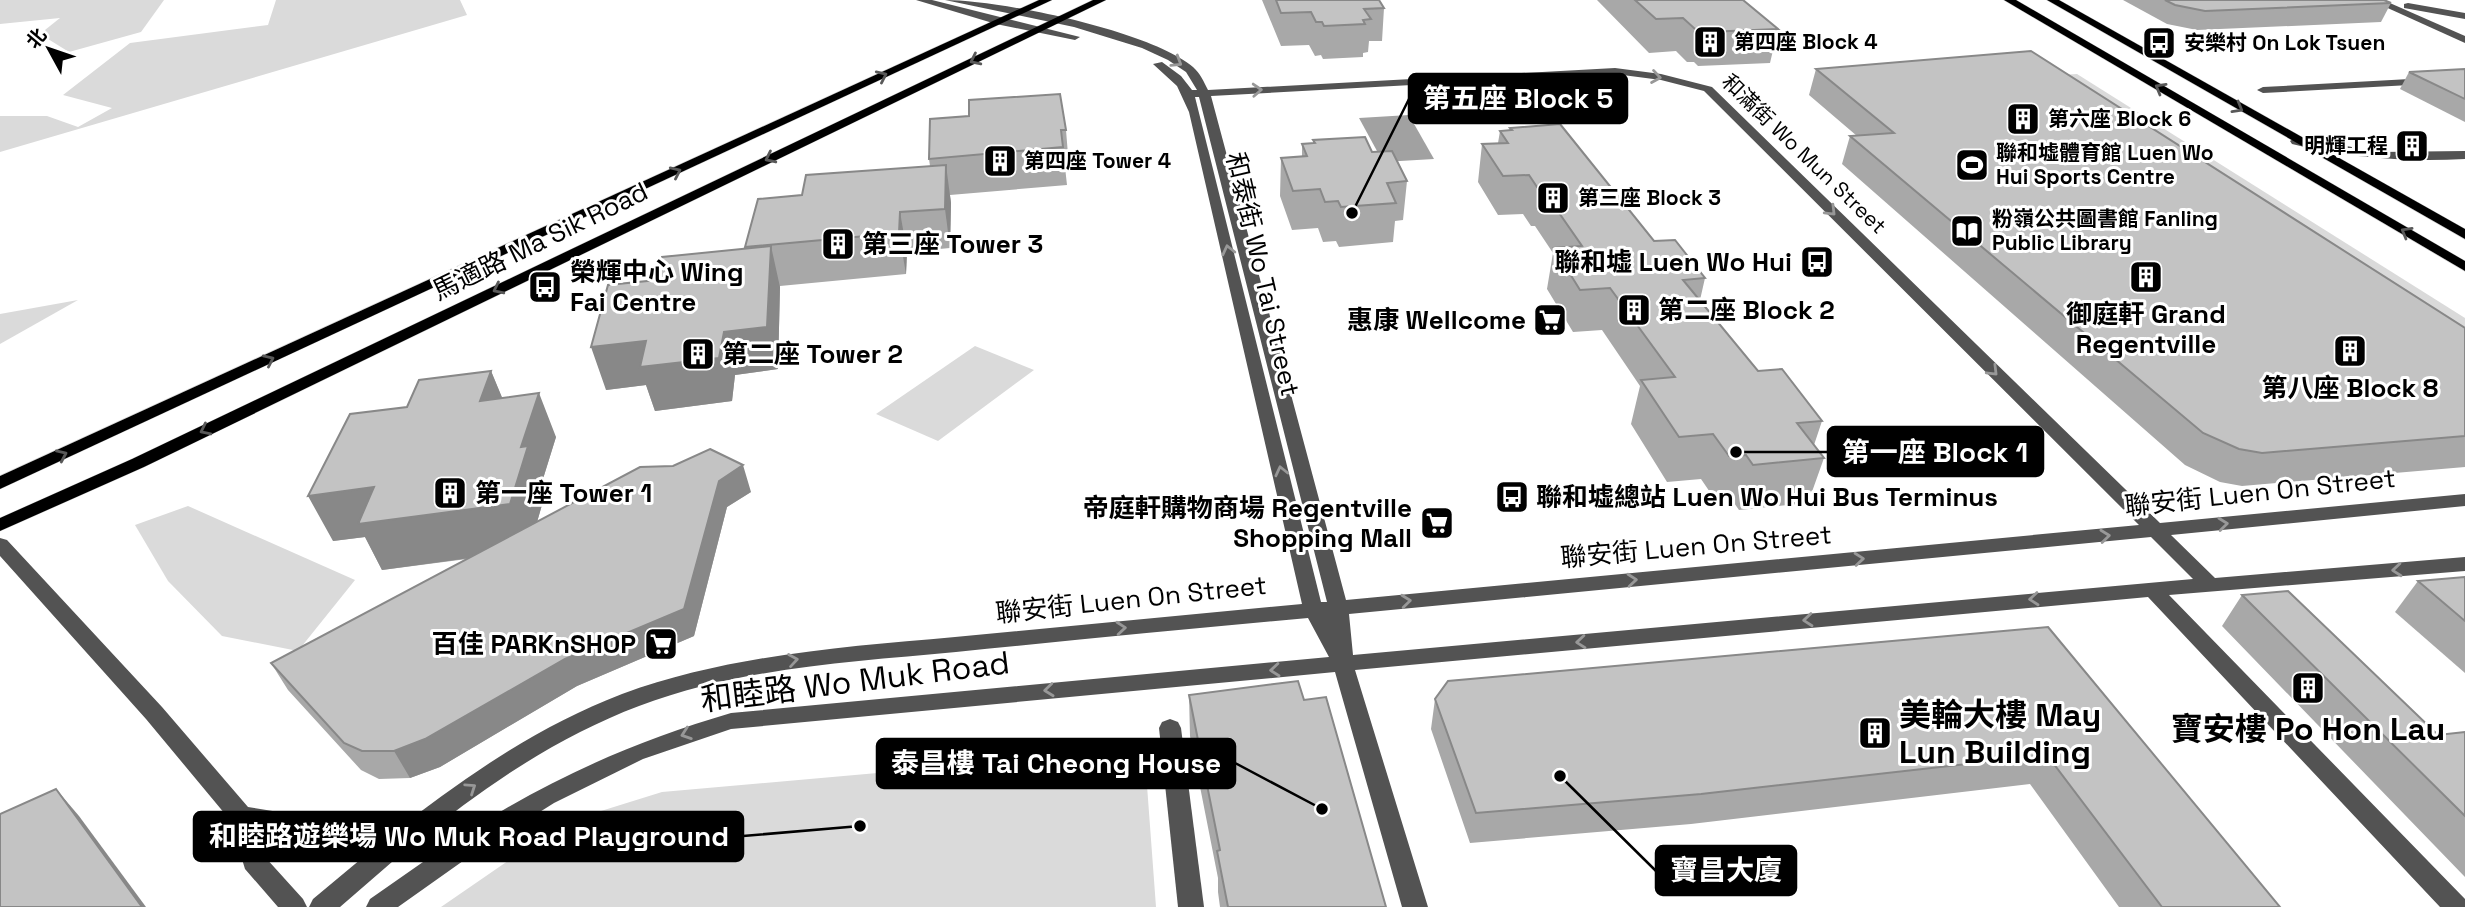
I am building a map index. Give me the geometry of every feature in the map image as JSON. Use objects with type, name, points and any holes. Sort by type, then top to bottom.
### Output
[{"type":"main road","name":"馬適路 Ma Sik Road","points":[[0,483],[1047,0]]},
{"type":"main road","name":"馬適路 Ma Sik Road","points":[[0,525],[138,463],[1101,0]]},
{"type":"main road","points":[[2009,0],[2465,267]]},
{"type":"main road","points":[[2052,0],[2465,235]]},
{"type":"street","name":"和泰街 Wo Tai Street","points":[[921,0],[1000,22],[1086,39],[1140,54],[1175,74],[1197,93],[1313,609],[1343,664]]},
{"type":"street","name":"和泰街 Wo Tai Street","points":[[950,0],[1056,21],[1150,47],[1191,71],[1338,608],[1343,664],[1415,907]]},
{"type":"street","points":[[2378,0],[2465,16]]},
{"type":"street","points":[[2378,0],[2465,40]]},
{"type":"street","points":[[2465,27],[2462,30],[2465,33]]},
{"type":"street","name":"和滿街 Wo Mun Street","points":[[1197,93],[1615,71],[1661,77],[1708,89],[2211,585]]},
{"type":"street","points":[[2263,90],[2465,79]]},
{"type":"street","points":[[2296,141],[2366,156],[2404,159],[2465,155]]},
{"type":"street","name":"聯安街 Luen On Street","points":[[931,646],[2465,500]]},
{"type":"street","points":[[0,544],[154,713],[241,816],[254,862],[294,907]]},
{"type":"street","points":[[1343,664],[2465,564]]},
{"type":"street","points":[[2153,590],[2456,907]]},
{"type":"street","name":"和睦路 Wo Muk Road","points":[[322,907],[395,843],[477,784],[549,739],[607,710],[668,688],[760,665],[931,646]]},
{"type":"street","name":"和睦路 Wo Muk Road","points":[[379,907],[446,857],[583,775],[680,736],[731,721],[1343,664]]},
{"type":"street","points":[[1170,728],[1191,907]]},
{"type":"street","points":[[241,816],[395,843],[446,857]]},
{"type":"shaded area","points":[[0,0],[164,0],[141,32],[69,52],[40,34],[60,18],[0,24]]},
{"type":"shaded area","points":[[276,0],[460,0],[467,15],[0,152],[0,116],[47,116],[78,127],[112,108],[63,95],[130,43],[268,25]]},
{"type":"shaded area","points":[[2077,74],[2465,318],[2465,373],[2022,77]]},
{"type":"shaded area","points":[[1409,115],[1434,159],[1383,162],[1359,118]]},
{"type":"shaded area","points":[[78,300],[0,344],[0,314]]},
{"type":"shaded area","points":[[975,346],[1034,370],[938,441],[876,414]]},
{"type":"shaded area","points":[[188,506],[355,580],[298,651],[222,636],[168,581],[135,525]]},
{"type":"shaded area","points":[[1103,753],[1133,757],[1146,772],[1156,907],[441,907],[537,841],[601,811],[662,792]]},
{"type":"building","points":[[1276,0],[1379,0],[1384,8],[1364,9],[1371,19],[1363,20],[1365,24],[1324,26],[1322,22],[1316,22],[1311,12],[1281,13]]},
{"type":"building","points":[[1635,0],[1743,0],[1778,29],[1706,32],[1701,28],[1695,29],[1683,18],[1656,19]]},
{"type":"building","points":[[2165,0],[2384,0],[2391,3],[2205,11],[2175,5]]},
{"type":"building","name":"御庭軒 Grand Regentville","points":[[2031,51],[2465,328],[2465,436],[2262,453],[2239,449],[2203,433],[1850,136],[1894,133],[1816,69]]},
{"type":"building","points":[[2465,69],[2465,99],[2409,72]]},
{"type":"building","points":[[1060,94],[1066,130],[1061,130],[1063,147],[929,159],[930,119],[969,116],[969,100]]},
{"type":"building","points":[[1560,124],[1654,241],[1675,240],[1705,278],[1683,280],[1758,371],[1782,369],[1822,421],[1797,423],[1824,458],[1753,465],[1746,455],[1729,456],[1713,434],[1679,437],[1641,380],[1675,377],[1610,288],[1580,290],[1554,248],[1582,246],[1541,187],[1537,187],[1529,175],[1503,176],[1482,144],[1508,143],[1500,131],[1512,130],[1510,128]]},
{"type":"building","points":[[1365,137],[1372,152],[1392,151],[1407,181],[1387,183],[1396,203],[1341,207],[1338,201],[1325,202],[1320,189],[1293,191],[1281,158],[1307,156],[1302,144],[1315,143],[1313,140]]},
{"type":"building","points":[[946,165],[945,209],[900,212],[899,233],[745,247],[758,199],[802,195],[806,175]]},
{"type":"building","points":[[771,246],[767,327],[724,332],[719,358],[640,367],[646,341],[591,347],[608,285],[657,280],[662,257]]},
{"type":"building","points":[[491,371],[480,401],[539,393],[521,447],[528,446],[510,504],[358,524],[374,487],[308,496],[350,414],[407,407],[419,380]]},
{"type":"building","points":[[710,449],[743,465],[719,481],[684,609],[565,659],[425,739],[394,751],[362,751],[344,743],[271,663],[640,467],[673,466]]},
{"type":"building","points":[[2465,577],[2465,621],[2418,581]]},
{"type":"building","points":[[2288,591],[2438,735],[2465,732],[2465,816],[2242,595]]},
{"type":"building","points":[[2048,627],[2280,907],[2162,907],[2047,755],[1701,794],[1476,813],[1435,699],[1448,681]]},
{"type":"building","points":[[1298,681],[1304,700],[1326,697],[1386,907],[1228,907],[1217,851],[1220,850],[1189,695]]},
{"type":"building","points":[[56,789],[142,907],[0,907],[0,814]]},
{"type":"place","name":"第四座 Block 4","points":[[1710,42]]},
{"type":"place","name":"安樂村 On Lok Tsuen","points":[[2159,43]]},
{"type":"place","name":"第六座 Block 6","points":[[2023,119]]},
{"type":"place","name":"明輝工程","points":[[2412,146]]},
{"type":"place","name":"第四座 Tower 4","points":[[1000,161]]},
{"type":"place","name":"聯和墟體育館 Luen Wo Hui Sports Centre","points":[[1972,165]]},
{"type":"place","name":"第三座 Block 3","points":[[1553,198]]},
{"type":"place","name":"第五座 Block 5","points":[[1352,213]]},
{"type":"place","name":"粉嶺公共圖書館 Fanling Public Library","points":[[1967,231]]},
{"type":"place","name":"第三座 Tower 3","points":[[838,244]]},
{"type":"place","name":"聯和墟 Luen Wo Hui","points":[[1817,262]]},
{"type":"place","name":"御庭軒 Grand Regentville","points":[[2146,277]]},
{"type":"place","name":"榮輝中心 Wing Fai Centre","points":[[545,287]]},
{"type":"place","name":"第二座 Block 2","points":[[1634,310]]},
{"type":"place","name":"惠康 Wellcome","points":[[1550,320]]},
{"type":"place","name":"第八座 Block 8","points":[[2350,351]]},
{"type":"place","name":"第二座 Tower 2","points":[[698,354]]},
{"type":"place","name":"第一座 Block 1","points":[[1736,452]]},
{"type":"place","name":"第一座 Tower 1","points":[[450,493]]},
{"type":"place","name":"聯和墟總站 Luen Wo Hui Bus Terminus","points":[[1512,497]]},
{"type":"place","name":"帝庭軒購物商場 Regentville Shopping Mall","points":[[1437,523]]},
{"type":"place","name":"百佳 PARKnSHOP","points":[[661,644]]},
{"type":"place","name":"寶安樓 Po Hon Lau","points":[[2308,688]]},
{"type":"place","name":"美輪大樓 May Lun Building","points":[[1875,733]]},
{"type":"place","name":"寶昌大廈","points":[[1560,776]]},
{"type":"place","name":"泰昌樓 Tai Cheong House","points":[[1322,809]]},
{"type":"place","name":"和睦路遊樂場 Wo Muk Road Playground","points":[[860,826]]}]
